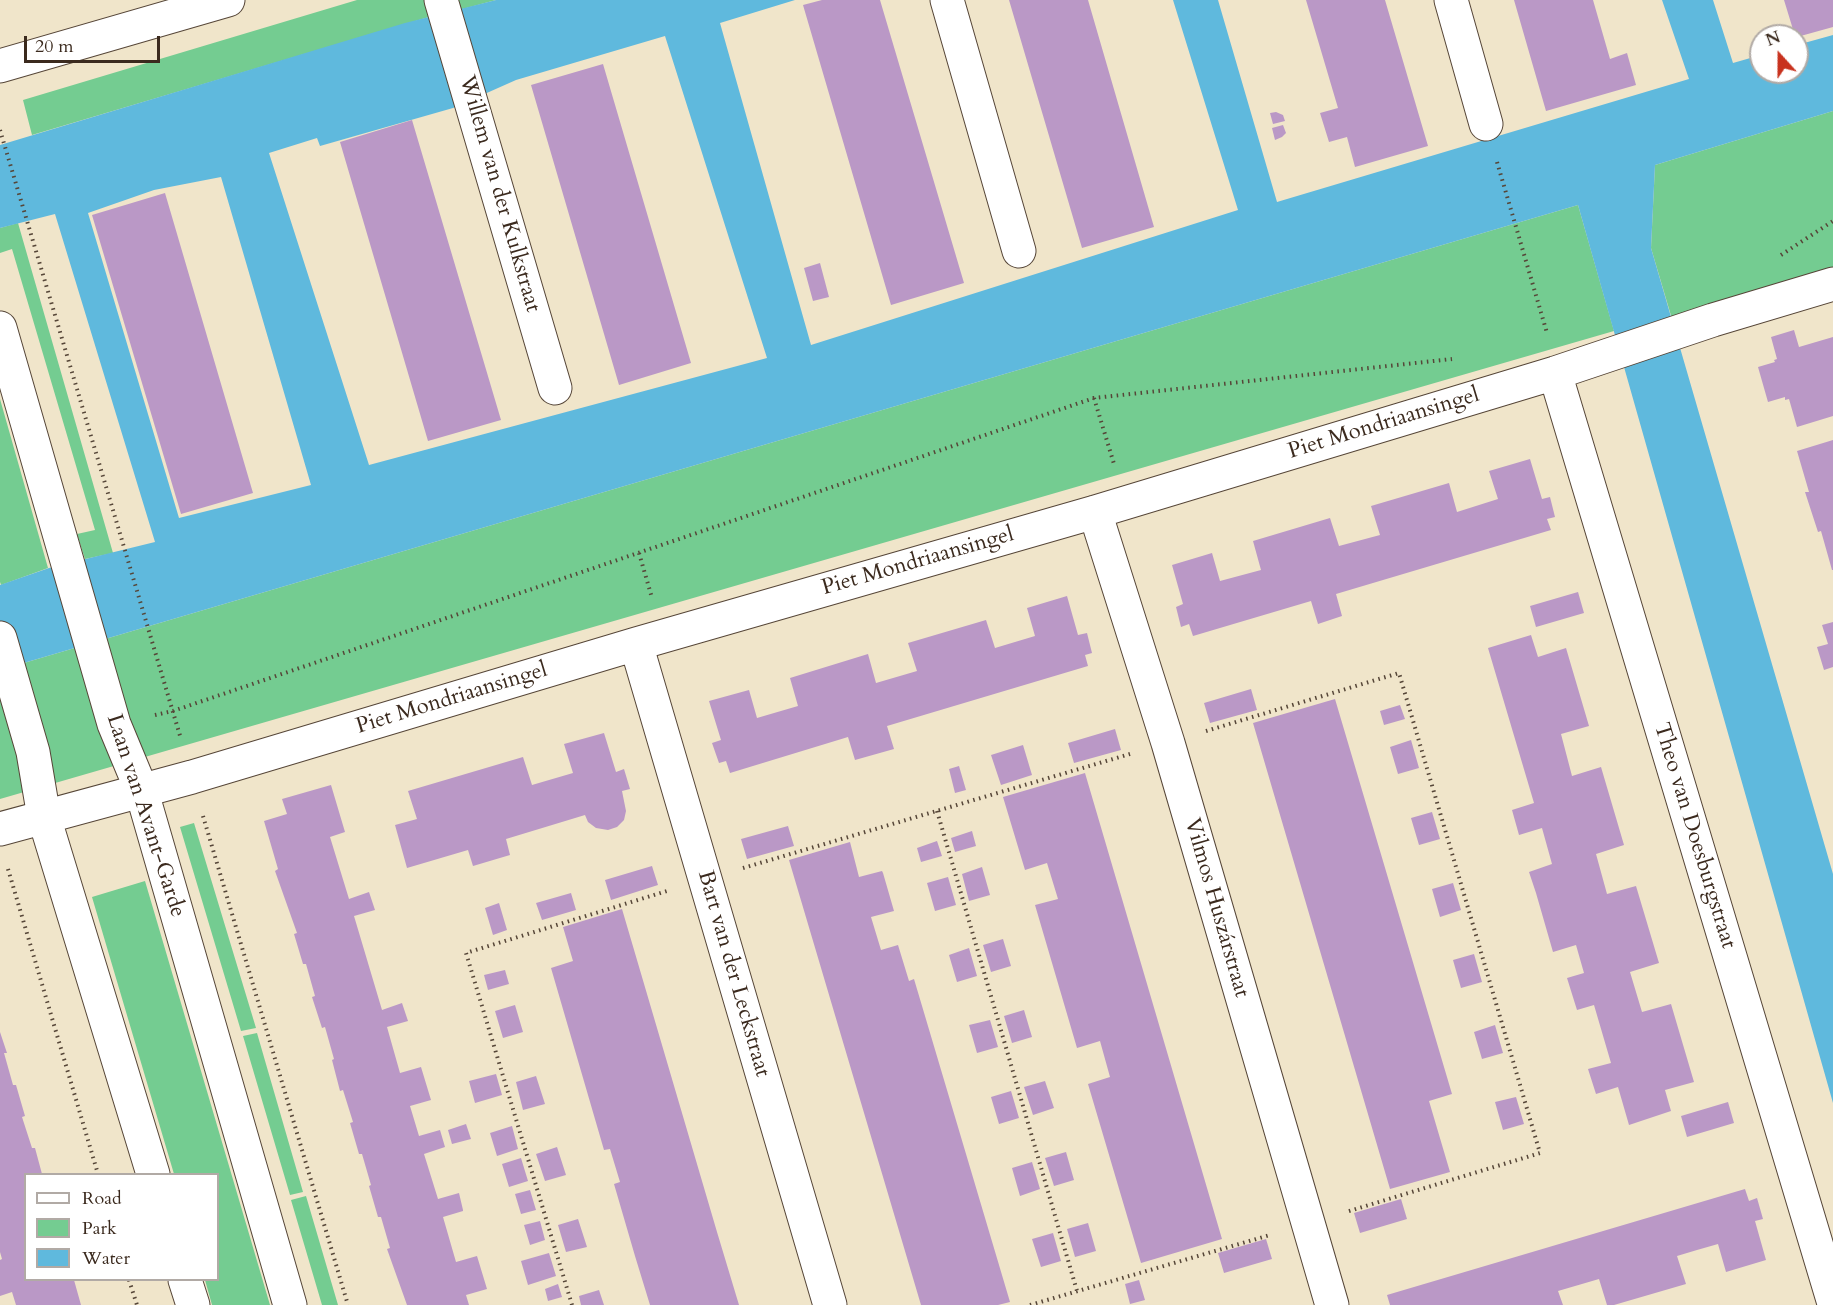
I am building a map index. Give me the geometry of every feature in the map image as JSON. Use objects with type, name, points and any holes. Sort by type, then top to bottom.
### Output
[{"type":"street","points":[[0,66],[228,0]]},
{"type":"street","name":"Willem van der Kulkstraat","points":[[441,0],[555,388]]},
{"type":"street","points":[[947,0],[1020,251]]},
{"type":"street","points":[[1450,0],[1486,124]]},
{"type":"street","name":"Piet Mondriaansingel","points":[[0,829],[192,777],[636,644],[1110,507],[1555,373],[1833,284]]},
{"type":"street","name":"Laan van Avant-Garde","points":[[0,328],[114,724],[141,789],[290,1305]]},
{"type":"street","name":"Theo van Doesburgstraat","points":[[1555,373],[1833,1300]]},
{"type":"street","name":"Vilmos Huszárstraat","points":[[1110,507],[1168,743],[1332,1305]]},
{"type":"street","points":[[0,638],[33,752],[44,817],[153,1173]]},
{"type":"street","name":"Bart van der Leckstraat","points":[[636,644],[830,1305]]},
{"type":"street","points":[[185,1281],[193,1305]]},
{"type":"path","points":[[1486,124],[1551,348],[1555,373]]},
{"type":"path","points":[[0,130],[348,1305]]},
{"type":"path","points":[[114,724],[172,711],[1094,398],[1457,358]]},
{"type":"path","points":[[1094,398],[1110,507]]},
{"type":"path","points":[[572,1305],[466,953],[705,879],[1399,673],[1540,1153]]},
{"type":"path","points":[[937,811],[1077,1291]]},
{"type":"path","points":[[7,865],[98,1173]]},
{"type":"path","points":[[129,1281],[137,1305]]},
{"type":"green space","points":[[357,0],[425,0],[429,17],[32,135],[23,100]]},
{"type":"green space","points":[[456,0],[496,0],[459,10]]},
{"type":"green space","points":[[1833,111],[1833,269],[1672,319],[1651,248],[1655,165]]},
{"type":"green space","points":[[1578,205],[1614,331],[0,799],[0,670]]},
{"type":"green space","points":[[18,223],[113,553],[85,559],[77,534],[95,530],[12,249],[0,253],[0,228]]},
{"type":"green space","points":[[0,399],[48,568],[1,585],[0,582]]},
{"type":"green space","points":[[194,823],[256,1028],[241,1031],[180,827]]},
{"type":"green space","points":[[145,881],[270,1305],[212,1305],[205,1281],[219,1281],[219,1173],[174,1173],[92,897]]},
{"type":"green space","points":[[257,1033],[303,1192],[290,1195],[243,1036]]},
{"type":"green space","points":[[306,1196],[338,1305],[322,1305],[291,1200]]},
{"type":"water","points":[[496,0],[795,0],[720,23],[811,345],[1238,210],[1173,0],[1218,0],[1277,202],[1689,79],[1662,0],[1713,0],[1733,63],[1749,58],[1749,84],[1809,84],[1809,42],[1833,35],[1833,111],[1655,165],[1651,248],[1833,874],[1833,1103],[1578,205],[0,670],[0,585],[49,568],[155,542],[55,214],[0,228],[0,145],[405,23]],"holes":[[[665,36],[767,358],[369,465],[269,153],[317,138],[320,146],[453,108],[516,80]],[[221,177],[311,485],[179,518],[88,213],[154,190]]]},
{"type":"building","points":[[822,0],[880,0],[964,283],[891,305],[803,5]]},
{"type":"building","points":[[1009,0],[1088,0],[1154,227],[1082,248]]},
{"type":"building","points":[[1306,0],[1385,0],[1428,146],[1355,167],[1347,137],[1329,142],[1320,113],[1338,108]]},
{"type":"building","points":[[1514,0],[1593,0],[1610,59],[1627,53],[1636,85],[1546,111]]},
{"type":"building","points":[[1784,0],[1833,0],[1833,27],[1809,34],[1809,24],[1791,24]]},
{"type":"building","points":[[603,64],[691,363],[619,385],[531,85]]},
{"type":"building","points":[[1276,112],[1283,115],[1285,121],[1273,124],[1270,113]]},
{"type":"building","points":[[412,120],[501,420],[428,441],[340,142]]},
{"type":"building","points":[[1283,125],[1286,133],[1275,140],[1272,128]]},
{"type":"building","points":[[165,193],[253,493],[181,514],[92,215]]},
{"type":"building","points":[[820,263],[829,297],[813,301],[804,268]]},
{"type":"building","points":[[1794,330],[1799,347],[1833,337],[1833,416],[1797,427],[1789,399],[1785,400],[1785,397],[1768,402],[1758,367],[1775,362],[1774,360],[1777,359],[1771,337]]},
{"type":"building","points":[[1833,440],[1832,570],[1821,531],[1818,532],[1805,492],[1809,492],[1797,451]]},
{"type":"building","points":[[1530,459],[1542,499],[1550,497],[1555,517],[1547,519],[1551,530],[1336,594],[1342,616],[1318,624],[1311,601],[1193,636],[1189,624],[1181,627],[1176,607],[1183,604],[1172,565],[1212,553],[1220,581],[1261,570],[1253,541],[1330,518],[1339,546],[1380,535],[1371,506],[1449,483],[1457,512],[1498,499],[1489,471]]},
{"type":"building","points":[[1578,592],[1584,613],[1536,627],[1530,606]]},
{"type":"building","points":[[1067,596],[1078,635],[1087,633],[1092,653],[1085,655],[1088,666],[887,726],[894,749],[855,760],[848,737],[730,773],[726,761],[719,763],[712,743],[721,740],[709,701],[749,690],[757,718],[798,706],[790,678],[868,654],[876,683],[917,671],[908,643],[986,620],[995,648],[1035,636],[1027,608]]},
{"type":"building","points":[[1833,622],[1833,667],[1824,670],[1817,647],[1828,644],[1822,625]]},
{"type":"building","points":[[1531,635],[1538,657],[1566,648],[1589,726],[1561,734],[1572,776],[1601,767],[1624,845],[1596,854],[1607,894],[1636,886],[1659,963],[1630,972],[1642,1012],[1671,1004],[1694,1082],[1665,1090],[1671,1111],[1629,1125],[1618,1087],[1596,1094],[1588,1069],[1611,1063],[1594,1005],[1577,1010],[1567,978],[1584,973],[1576,945],[1553,952],[1529,872],[1552,864],[1542,828],[1519,835],[1512,810],[1534,803],[1488,648]]},
{"type":"building","points":[[1251,689],[1257,710],[1210,723],[1204,703]]},
{"type":"building","points":[[1335,699],[1452,1094],[1429,1101],[1450,1172],[1390,1189],[1253,723]]},
{"type":"building","points":[[1400,705],[1405,719],[1384,725],[1380,711]]},
{"type":"building","points":[[1115,729],[1121,750],[1074,763],[1068,743]]},
{"type":"building","points":[[604,733],[616,772],[624,769],[630,789],[622,791],[626,811],[624,820],[617,827],[608,830],[596,828],[588,822],[585,815],[506,839],[510,855],[473,866],[468,850],[407,868],[395,825],[417,819],[408,791],[523,757],[532,785],[573,773],[564,744]]},
{"type":"building","points":[[1411,740],[1419,768],[1398,774],[1390,747]]},
{"type":"building","points":[[1023,745],[1032,775],[1001,785],[991,755]]},
{"type":"building","points":[[959,766],[966,790],[955,793],[949,769]]},
{"type":"building","points":[[1085,773],[1222,1239],[1141,1263],[1088,1084],[1110,1077],[1100,1041],[1077,1048],[1035,905],[1058,899],[1047,863],[1025,870],[1003,797]]},
{"type":"building","points":[[331,785],[345,832],[330,837],[349,899],[369,892],[375,910],[354,916],[382,1010],[402,1003],[408,1021],[387,1027],[400,1073],[421,1067],[431,1100],[410,1106],[419,1136],[440,1130],[445,1147],[424,1154],[438,1199],[459,1193],[463,1211],[443,1217],[456,1262],[477,1256],[487,1289],[466,1295],[469,1305],[407,1305],[387,1249],[390,1248],[381,1217],[378,1217],[362,1154],[359,1154],[350,1123],[353,1122],[343,1090],[340,1091],[325,1027],[322,1028],[312,997],[315,996],[306,964],[303,964],[294,934],[297,933],[275,871],[278,869],[264,821],[287,814],[282,799]]},
{"type":"building","points":[[1432,812],[1440,839],[1419,845],[1411,818]]},
{"type":"building","points":[[788,826],[794,846],[747,859],[741,839]]},
{"type":"building","points":[[972,831],[976,846],[955,852],[951,838]]},
{"type":"building","points":[[937,841],[942,856],[921,862],[917,848]]},
{"type":"building","points":[[850,842],[859,877],[882,871],[883,873],[894,911],[871,917],[881,950],[898,945],[909,981],[914,979],[1010,1302],[998,1305],[921,1305],[789,860]]},
{"type":"building","points":[[652,866],[658,885],[611,900],[605,880]]},
{"type":"building","points":[[982,867],[990,895],[969,901],[962,874]]},
{"type":"building","points":[[948,877],[956,905],[935,911],[927,883]]},
{"type":"building","points":[[1453,883],[1461,910],[1440,917],[1432,889]]},
{"type":"building","points":[[571,893],[576,910],[542,920],[536,903]]},
{"type":"building","points":[[499,903],[507,930],[493,935],[485,908]]},
{"type":"building","points":[[622,909],[739,1305],[650,1305],[635,1256],[614,1184],[620,1182],[610,1149],[604,1150],[551,968],[573,961],[563,927]]},
{"type":"building","points":[[1003,939],[1011,966],[991,972],[983,945]]},
{"type":"building","points":[[969,948],[977,976],[957,982],[949,955]]},
{"type":"building","points":[[1474,954],[1482,982],[1461,988],[1453,960]]},
{"type":"building","points":[[505,970],[509,984],[488,990],[484,975]]},
{"type":"building","points":[[515,1005],[523,1032],[503,1038],[495,1011]]},
{"type":"building","points":[[1024,1010],[1032,1037],[1012,1043],[1004,1016]]},
{"type":"building","points":[[990,1020],[998,1047],[977,1053],[969,1025]]},
{"type":"building","points":[[1495,1025],[1503,1053],[1482,1059],[1474,1032]]},
{"type":"building","points":[[0,1032],[13,1085],[16,1085],[25,1116],[22,1117],[32,1148],[35,1148],[42,1173],[24,1173],[24,1281],[74,1281],[81,1305],[16,1305],[12,1292],[0,1296],[0,1260],[2,1259],[0,1252]]},
{"type":"building","points":[[496,1074],[502,1095],[475,1103],[469,1081]]},
{"type":"building","points":[[536,1076],[545,1104],[523,1110],[516,1082]]},
{"type":"building","points":[[1045,1081],[1054,1108],[1033,1115],[1024,1087]]},
{"type":"building","points":[[1011,1091],[1019,1118],[999,1124],[991,1097]]},
{"type":"building","points":[[1516,1097],[1524,1124],[1503,1130],[1495,1102]]},
{"type":"building","points":[[1728,1102],[1734,1123],[1687,1137],[1681,1116]]},
{"type":"building","points":[[466,1124],[471,1139],[452,1144],[448,1130]]},
{"type":"building","points":[[512,1126],[518,1149],[497,1156],[490,1133]]},
{"type":"building","points":[[557,1147],[566,1175],[545,1181],[536,1154]]},
{"type":"building","points":[[1066,1152],[1074,1180],[1054,1186],[1045,1158]]},
{"type":"building","points":[[521,1158],[528,1181],[509,1187],[502,1164]]},
{"type":"building","points":[[1032,1162],[1040,1189],[1020,1196],[1012,1168]]},
{"type":"building","points":[[1745,1189],[1749,1201],[1757,1198],[1763,1219],[1755,1221],[1766,1260],[1726,1272],[1718,1244],[1697,1250],[1677,1256],[1686,1284],[1614,1305],[1607,1305],[1599,1279],[1558,1291],[1563,1305],[1390,1305],[1387,1295]]},
{"type":"building","points":[[530,1190],[536,1210],[521,1214],[515,1194]]},
{"type":"building","points":[[1401,1199],[1407,1219],[1360,1233],[1354,1213]]},
{"type":"building","points":[[578,1219],[587,1247],[566,1252],[558,1225]]},
{"type":"building","points":[[540,1221],[545,1240],[530,1245],[524,1225]]},
{"type":"building","points":[[1088,1223],[1096,1251],[1075,1257],[1067,1229]]},
{"type":"building","points":[[1053,1233],[1061,1261],[1041,1267],[1032,1239]]},
{"type":"building","points":[[1266,1239],[1272,1259],[1224,1273],[1218,1253]]},
{"type":"building","points":[[549,1253],[556,1276],[528,1285],[521,1261]]},
{"type":"building","points":[[1139,1280],[1145,1300],[1130,1304],[1125,1284]]},
{"type":"building","points":[[558,1284],[562,1297],[548,1301],[545,1289]]},
{"type":"building","points":[[599,1290],[604,1305],[581,1305],[579,1296]]}]
